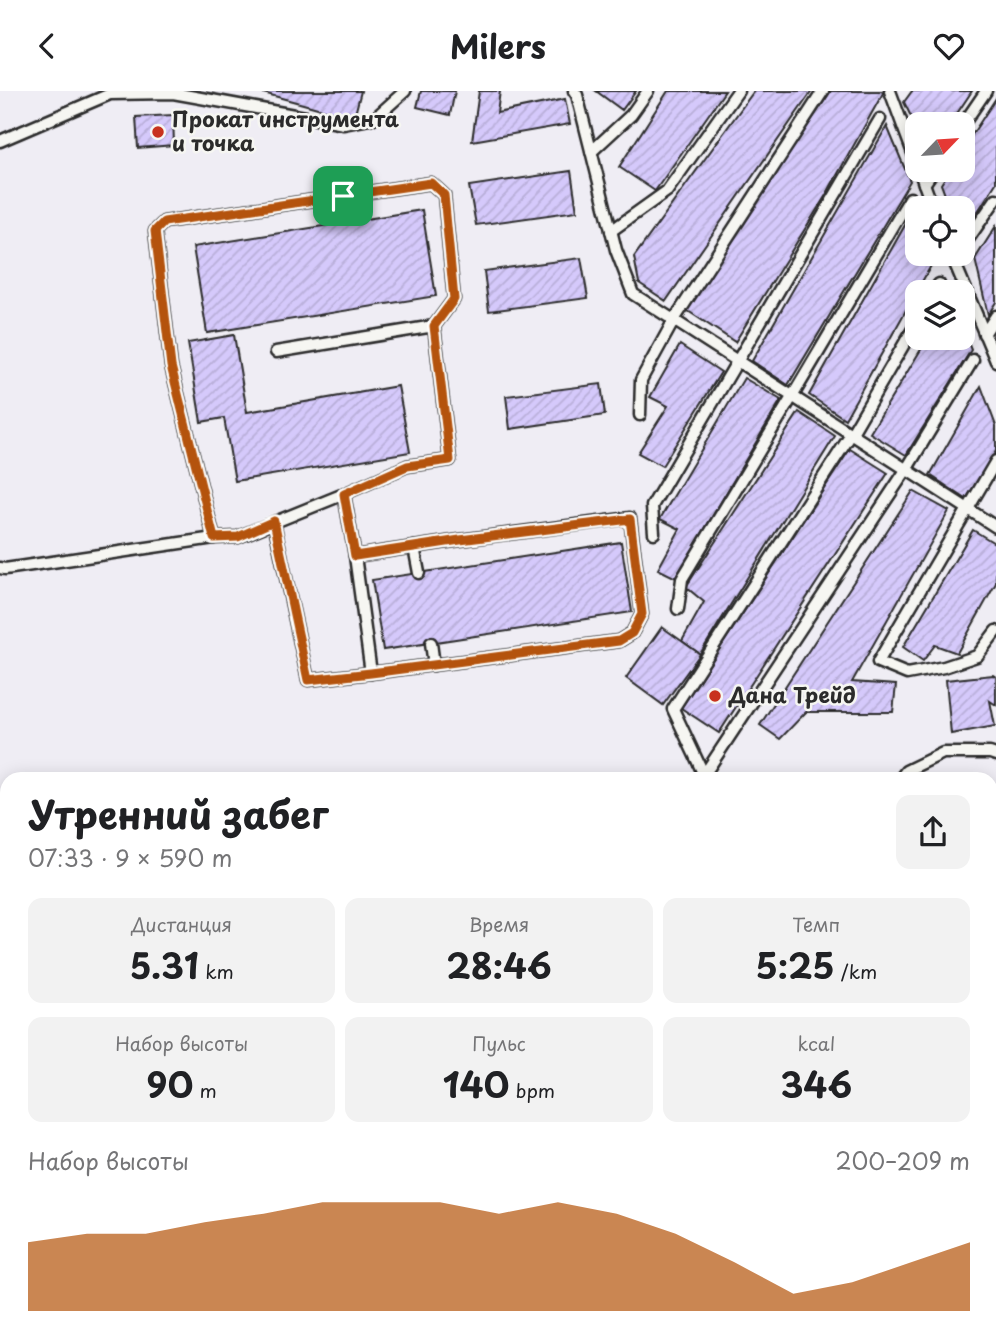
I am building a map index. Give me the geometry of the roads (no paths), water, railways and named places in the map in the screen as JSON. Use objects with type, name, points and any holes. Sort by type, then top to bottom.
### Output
[{"type":"lane","points":[[0,141],[110,94],[173,93],[344,124],[375,118],[405,91]]},
{"type":"lane","points":[[575,91],[616,250],[632,294],[996,527]]},
{"type":"lane","points":[[591,152],[631,115],[648,91]]},
{"type":"lane","points":[[611,231],[667,191],[738,91]]},
{"type":"lane","points":[[640,415],[641,380],[674,320],[823,91]]},
{"type":"lane","points":[[972,112],[986,91]]},
{"type":"lane","points":[[892,93],[905,130]]},
{"type":"lane","points":[[654,533],[652,506],[880,119]]},
{"type":"lane","points":[[0,568],[214,538],[238,537],[407,466],[450,460],[434,326],[454,299],[444,195],[431,183],[164,222],[155,231],[171,366],[214,538]]},
{"type":"lane","points":[[925,184],[929,196]]},
{"type":"lane","points":[[975,229],[996,199]]},
{"type":"lane","points":[[678,609],[682,579],[905,206]]},
{"type":"lane","points":[[958,266],[996,361]]},
{"type":"lane","points":[[984,334],[996,316]]},
{"type":"lane","points":[[276,352],[434,326]]},
{"type":"lane","points":[[701,772],[673,709],[852,433],[905,342]]},
{"type":"lane","points":[[706,772],[906,470],[973,360]]},
{"type":"lane","points":[[996,461],[878,663],[907,674],[944,667],[977,656],[996,631]]},
{"type":"lane","points":[[344,494],[371,673]]},
{"type":"lane","points":[[274,521],[308,680],[619,641],[632,633],[642,614],[630,519],[355,556]]},
{"type":"lane","points":[[414,547],[419,573]]},
{"type":"lane","points":[[431,643],[434,665]]},
{"type":"lane","points":[[905,772],[943,753],[996,755]]},
{"type":"place","name":"Прокат инструмента и точка","points":[[158,132]]},
{"type":"place","name":"Дана Трейд","points":[[715,696]]}]
